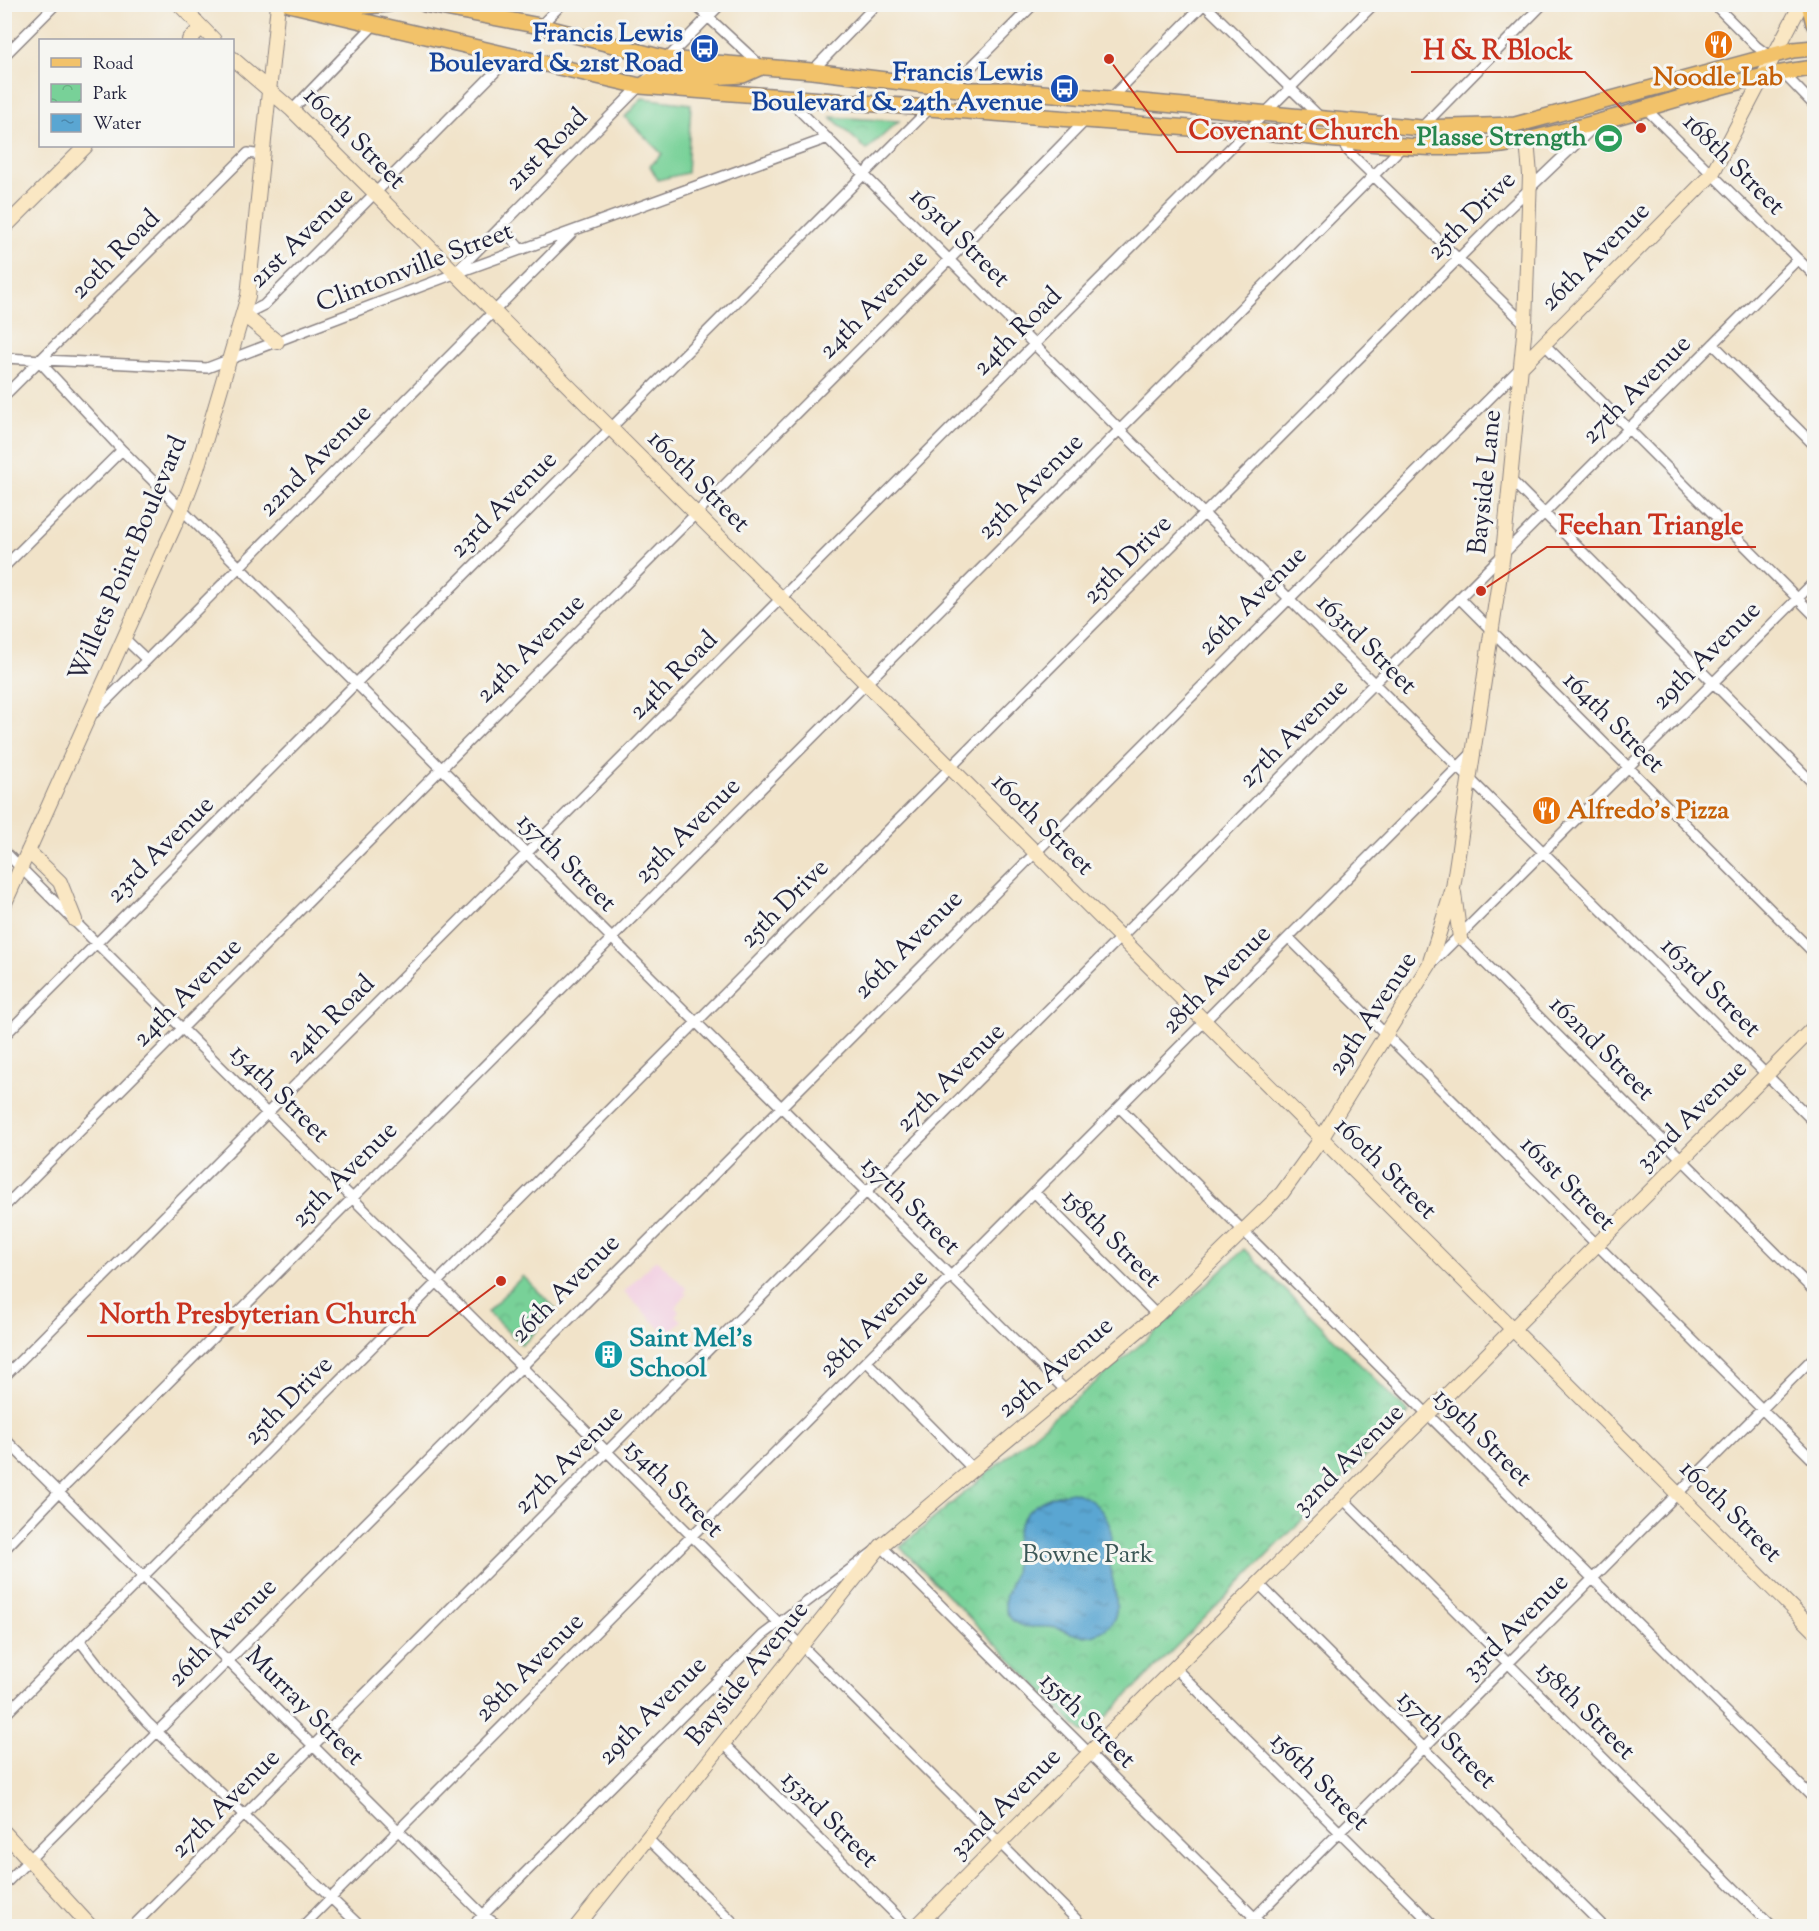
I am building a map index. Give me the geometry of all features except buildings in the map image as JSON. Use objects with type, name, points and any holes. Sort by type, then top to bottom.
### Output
[{"type":"main road","points":[[289,4],[640,86],[1247,130],[1446,147],[1502,145],[1527,141],[1597,124],[1763,76],[1815,68]]},
{"type":"main road","points":[[336,4],[353,7],[389,4]]},
{"type":"main road","points":[[424,4],[540,26],[667,59],[812,71],[950,88],[1266,112],[1421,128],[1515,125],[1793,50],[1815,48]]},
{"type":"main road","points":[[1809,4],[1815,24]]},
{"type":"main road","points":[[640,86],[663,74],[711,77],[743,75],[762,67]]},
{"type":"street","points":[[4,56],[56,4]]},
{"type":"street","points":[[179,4],[213,39]]},
{"type":"street","name":"Willets Point Boulevard","points":[[4,905],[182,509],[197,469],[231,359],[248,296],[278,4]]},
{"type":"street","points":[[540,26],[562,4]]},
{"type":"street","points":[[694,4],[762,67]]},
{"type":"street","name":"21st Road","points":[[454,274],[721,4]]},
{"type":"street","points":[[812,71],[877,4]]},
{"type":"street","name":"23rd Avenue","points":[[4,1036],[867,175],[1034,4]]},
{"type":"street","points":[[1110,99],[1204,4],[1322,119]]},
{"type":"street","name":"24th Road","points":[[4,1377],[1374,4]]},
{"type":"street","points":[[1421,128],[1544,4]]},
{"type":"street","points":[[1714,4],[1756,46],[1771,57],[1782,72],[1815,105]]},
{"type":"street","name":"26th Avenue","points":[[4,1885],[1712,174],[1771,57],[1801,4]]},
{"type":"street","points":[[292,110],[374,25]]},
{"type":"street","points":[[190,39],[201,28]]},
{"type":"street","name":"21st Avenue","points":[[243,315],[264,305],[376,195],[511,56]]},
{"type":"street","name":"160th Street","points":[[234,60],[292,110],[1815,1630]]},
{"type":"street","name":"163rd Street","points":[[786,97],[867,175],[1815,1122]]},
{"type":"street","name":"168th Street","points":[[1647,110],[1815,276]]},
{"type":"street","name":"24th Avenue","points":[[4,1207],[1086,120]]},
{"type":"street","name":"25th Drive","points":[[4,1716],[1530,188],[1597,124]]},
{"type":"street","name":"Clintonville Street","points":[[4,358],[207,368],[454,274],[828,138]]},
{"type":"street","points":[[1341,139],[1347,150],[1525,324]]},
{"type":"street","name":"Bayside Lane","points":[[1429,965],[1454,888],[1503,554],[1525,324],[1530,188],[1527,141]]},
{"type":"street","name":"25th Avenue","points":[[4,1550],[59,1492],[1404,145]]},
{"type":"street","points":[[4,228],[85,147]]},
{"type":"street","name":"20th Road","points":[[4,396],[248,153],[262,155]]},
{"type":"street","points":[[501,226],[521,250]]},
{"type":"street","name":"22nd Avenue","points":[[88,718],[573,232]]},
{"type":"street","name":"27th Avenue","points":[[133,1926],[1798,259]]},
{"type":"street","points":[[243,315],[278,342]]},
{"type":"street","points":[[1543,344],[1815,615]]},
{"type":"street","points":[[1713,344],[1815,445]]},
{"type":"street","name":"157th Street","points":[[39,361],[122,450],[1066,1391]]},
{"type":"street","points":[[4,567],[122,450]]},
{"type":"street","points":[[1511,480],[1815,784]]},
{"type":"street","name":"29th Avenue","points":[[973,1469],[1157,1315],[1282,1193],[1321,1139],[1429,965],[1460,938],[1815,582]]},
{"type":"street","name":"164th Street","points":[[1459,598],[1815,953]]},
{"type":"street","points":[[124,638],[147,660]]},
{"type":"street","name":"28th Avenue","points":[[303,1926],[1474,751]]},
{"type":"street","name":"154th Street","points":[[4,851],[184,1027],[267,1113],[1083,1926]]},
{"type":"street","points":[[28,851],[60,882],[75,920]]},
{"type":"street","points":[[1454,888],[1460,938]]},
{"type":"street","name":"161st Street","points":[[1289,938],[1815,1461]]},
{"type":"street","name":"162nd Street","points":[[1460,938],[1815,1291]]},
{"type":"street","name":"32nd Avenue","points":[[917,1926],[1815,1027]]},
{"type":"street","name":"159th Street","points":[[1120,1108],[1815,1799]]},
{"type":"street","name":"158th Street","points":[[1035,1193],[1157,1315]]},
{"type":"street","name":"33rd Avenue","points":[[1246,1926],[1815,1357]]},
{"type":"street","points":[[867,1362],[973,1469]]},
{"type":"street","name":"Murray Street","points":[[4,1438],[483,1915],[499,1926]]},
{"type":"street","name":"Bayside Avenue","points":[[578,1926],[722,1742],[881,1546],[973,1469]]},
{"type":"street","name":"158th Street","points":[[1343,1499],[1772,1926]]},
{"type":"street","name":"29th Avenue","points":[[472,1926],[759,1639],[881,1546]]},
{"type":"street","name":"155th Street","points":[[881,1546],[1263,1926]]},
{"type":"street","name":"157th Street","points":[[1259,1584],[1604,1926]]},
{"type":"street","points":[[80,1641],[111,1682],[158,1731],[360,1926]]},
{"type":"street","name":"156th Street","points":[[1175,1668],[1434,1926]]},
{"type":"street","name":"153rd Street","points":[[722,1742],[907,1926]]},
{"type":"street","points":[[4,1832],[90,1926]]},
{"type":"street","points":[[647,1838],[737,1926]]},
{"type":"shaded area","points":[[656,1259],[687,1289],[684,1292],[687,1294],[675,1307],[679,1311],[676,1315],[682,1321],[667,1335],[624,1292]]},
{"type":"green space","points":[[642,98],[691,104],[687,173],[658,180],[650,166],[662,154],[625,117]]},
{"type":"green space","points":[[831,117],[899,121],[867,150]]},
{"type":"green space","name":"Bowne Park","points":[[1244,1249],[1409,1413],[1092,1731],[1082,1732],[900,1547],[1160,1328]]},
{"type":"green space","points":[[523,1276],[557,1310],[522,1345],[487,1312]]},
{"type":"water","points":[[1072,1492],[1085,1497],[1097,1506],[1106,1518],[1111,1532],[1109,1559],[1116,1593],[1116,1613],[1113,1622],[1106,1629],[1089,1636],[1051,1627],[1023,1626],[1013,1621],[1005,1605],[1006,1594],[1014,1573],[1016,1537],[1023,1518],[1044,1500]]},
{"type":"place","name":"Noodle Lab","points":[[1718,44]]},
{"type":"place","name":"Francis Lewis Boulevard & 21st Road","points":[[704,49]]},
{"type":"place","name":"Covenant Church","points":[[1109,59]]},
{"type":"place","name":"Francis Lewis Boulevard & 24th Avenue","points":[[1064,88]]},
{"type":"place","name":"H & R Block","points":[[1641,128]]},
{"type":"place","name":"Plasse Strength","points":[[1608,138]]},
{"type":"place","name":"Feehan Triangle","points":[[1481,591]]},
{"type":"place","name":"Alfredo's Pizza","points":[[1546,811]]},
{"type":"place","name":"North Presbyterian Church","points":[[501,1281]]},
{"type":"place","name":"Saint Mel's School","points":[[608,1354]]}]
